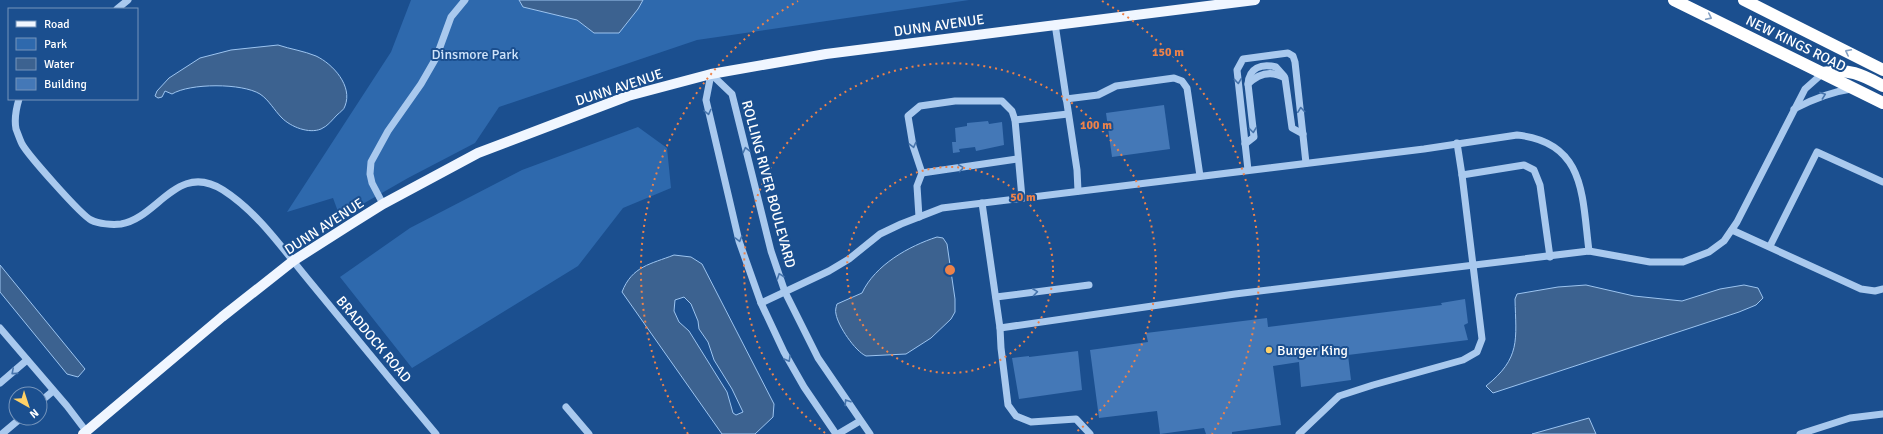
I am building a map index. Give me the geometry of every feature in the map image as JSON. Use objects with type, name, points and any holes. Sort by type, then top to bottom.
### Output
[{"type":"highway","name":"NEW KINGS ROAD","points":[[1674,0],[1883,103]]},
{"type":"highway","name":"NEW KINGS ROAD","points":[[1744,0],[1883,70]]},
{"type":"highway","points":[[1823,73],[1849,71],[1860,73],[1883,86]]},
{"type":"main road","name":"DUNN AVENUE","points":[[84,432],[216,322],[293,261],[383,204],[478,153],[628,96],[711,74],[826,54],[1255,0]]},
{"type":"street","points":[[118,8],[128,0]]},
{"type":"street","points":[[383,204],[372,183],[370,174],[371,162],[388,131],[421,84],[436,58],[451,17],[466,0]]},
{"type":"street","points":[[1055,24],[1078,191]]},
{"type":"street","points":[[1248,170],[1237,70],[1243,59],[1288,53],[1293,56],[1295,62],[1306,163]]},
{"type":"street","points":[[1000,328],[1242,293],[1589,252],[1650,262],[1683,262],[1709,252],[1724,241],[1737,222],[1805,89],[1823,73]]},
{"type":"street","points":[[711,74],[706,100],[739,241],[761,303],[784,352],[804,387],[837,434],[860,421]]},
{"type":"street","name":"ROLLING RIVER BOULEVARD","points":[[711,74],[732,94],[771,251],[785,292],[818,358],[870,434]]},
{"type":"street","points":[[1245,144],[1254,137],[1248,84],[1256,76],[1266,74],[1277,74],[1285,78],[1292,128],[1303,134]]},
{"type":"street","points":[[1066,99],[1098,95],[1116,86],[1174,78],[1182,81],[1187,88],[1200,176]]},
{"type":"street","points":[[1794,110],[1812,99],[1835,91],[1855,89]]},
{"type":"street","name":"BRADDOCK ROAD","points":[[19,100],[15,113],[16,128],[22,144],[78,209],[90,220],[103,224],[122,224],[140,216],[172,190],[188,184],[204,182],[222,190],[238,201],[272,234],[436,434]]},
{"type":"street","points":[[919,217],[917,186],[922,173],[912,146],[908,116],[920,106],[954,101],[1002,101],[1012,111],[1015,120],[1017,159],[1022,198]]},
{"type":"street","points":[[1015,120],[1068,114]]},
{"type":"street","points":[[761,303],[829,272],[880,234],[942,208],[1306,163],[1517,135],[1531,136],[1548,142],[1562,152],[1573,167],[1580,182],[1589,252]]},
{"type":"street","points":[[1298,434],[1339,396],[1462,360],[1477,352],[1482,340],[1474,266],[1457,143]]},
{"type":"street","points":[[1770,246],[1817,152],[1883,182]]},
{"type":"street","points":[[922,173],[1017,159]]},
{"type":"street","points":[[1462,175],[1524,165],[1534,170],[1540,185],[1550,257]]},
{"type":"street","points":[[982,203],[996,297],[1008,404],[1016,416],[1031,422],[1076,418],[1090,434]]},
{"type":"street","points":[[1732,230],[1770,246],[1861,289],[1875,291],[1883,289]]},
{"type":"street","points":[[996,297],[1089,285]]},
{"type":"street","points":[[0,328],[53,391],[84,432]]},
{"type":"street","points":[[0,383],[27,360]]},
{"type":"street","points":[[48,395],[53,391]]},
{"type":"street","points":[[566,407],[589,434]]},
{"type":"street","points":[[1800,434],[1850,418],[1883,414]]},
{"type":"street","points":[[2,434],[12,426]]},
{"type":"green space","name":"Dinsmore Park","points":[[411,0],[519,0],[523,7],[577,20],[594,33],[618,33],[638,9],[643,0],[969,0],[697,40],[499,107],[475,143],[408,178],[340,217],[333,198],[287,212],[391,52]]},
{"type":"green space","points":[[638,127],[667,148],[671,188],[623,208],[578,266],[412,368],[340,277],[410,228],[522,170]]},
{"type":"water","points":[[519,0],[643,0],[638,9],[619,33],[594,33],[577,20],[523,7]]},
{"type":"water","points":[[278,45],[316,56],[329,64],[340,76],[344,84],[347,98],[343,110],[323,128],[311,131],[295,127],[282,118],[266,99],[252,90],[229,86],[203,86],[180,90],[172,94],[165,91],[162,97],[158,98],[155,96],[157,91],[169,78],[200,58],[231,50]]},
{"type":"water","points":[[937,237],[943,238],[947,244],[955,299],[955,312],[951,319],[931,338],[906,354],[866,356],[852,344],[843,331],[837,319],[837,304],[862,293],[875,274],[884,265],[904,251]]},
{"type":"water","points":[[674,255],[691,257],[702,264],[774,404],[773,417],[755,434],[722,434],[622,292],[626,283],[637,271],[643,267]],"holes":[[[684,297],[691,304],[698,321],[699,329],[708,342],[714,360],[732,389],[743,412],[736,415],[733,413],[727,392],[689,331],[679,322],[674,311],[675,300]]]},
{"type":"water","points":[[0,265],[85,369],[78,377],[67,374],[0,292]]},
{"type":"water","points":[[1586,285],[1634,296],[1682,301],[1720,289],[1744,285],[1758,288],[1763,298],[1756,305],[1739,312],[1493,393],[1486,386],[1505,366],[1511,357],[1514,347],[1516,326],[1515,299],[1517,294],[1558,287]]},
{"type":"water","points":[[1589,418],[1596,434],[1532,434]]},
{"type":"building","points":[[1164,105],[1170,149],[1112,157],[1106,113]]},
{"type":"building","points":[[988,121],[989,124],[1002,122],[1004,145],[976,151],[975,147],[959,149],[960,152],[953,153],[952,142],[956,142],[955,128],[967,126],[967,123]]},
{"type":"building","points":[[1465,299],[1468,323],[1464,325],[1468,340],[1348,355],[1351,380],[1301,387],[1299,362],[1273,366],[1281,425],[1232,432],[1232,434],[1206,434],[1204,428],[1160,434],[1157,411],[1099,418],[1090,350],[1148,342],[1146,333],[1267,318],[1268,327],[1442,305],[1441,303]]},
{"type":"building","points":[[1078,351],[1082,390],[1019,399],[1012,358]]},
{"type":"place","name":"Burger King","points":[[1269,350]]}]
